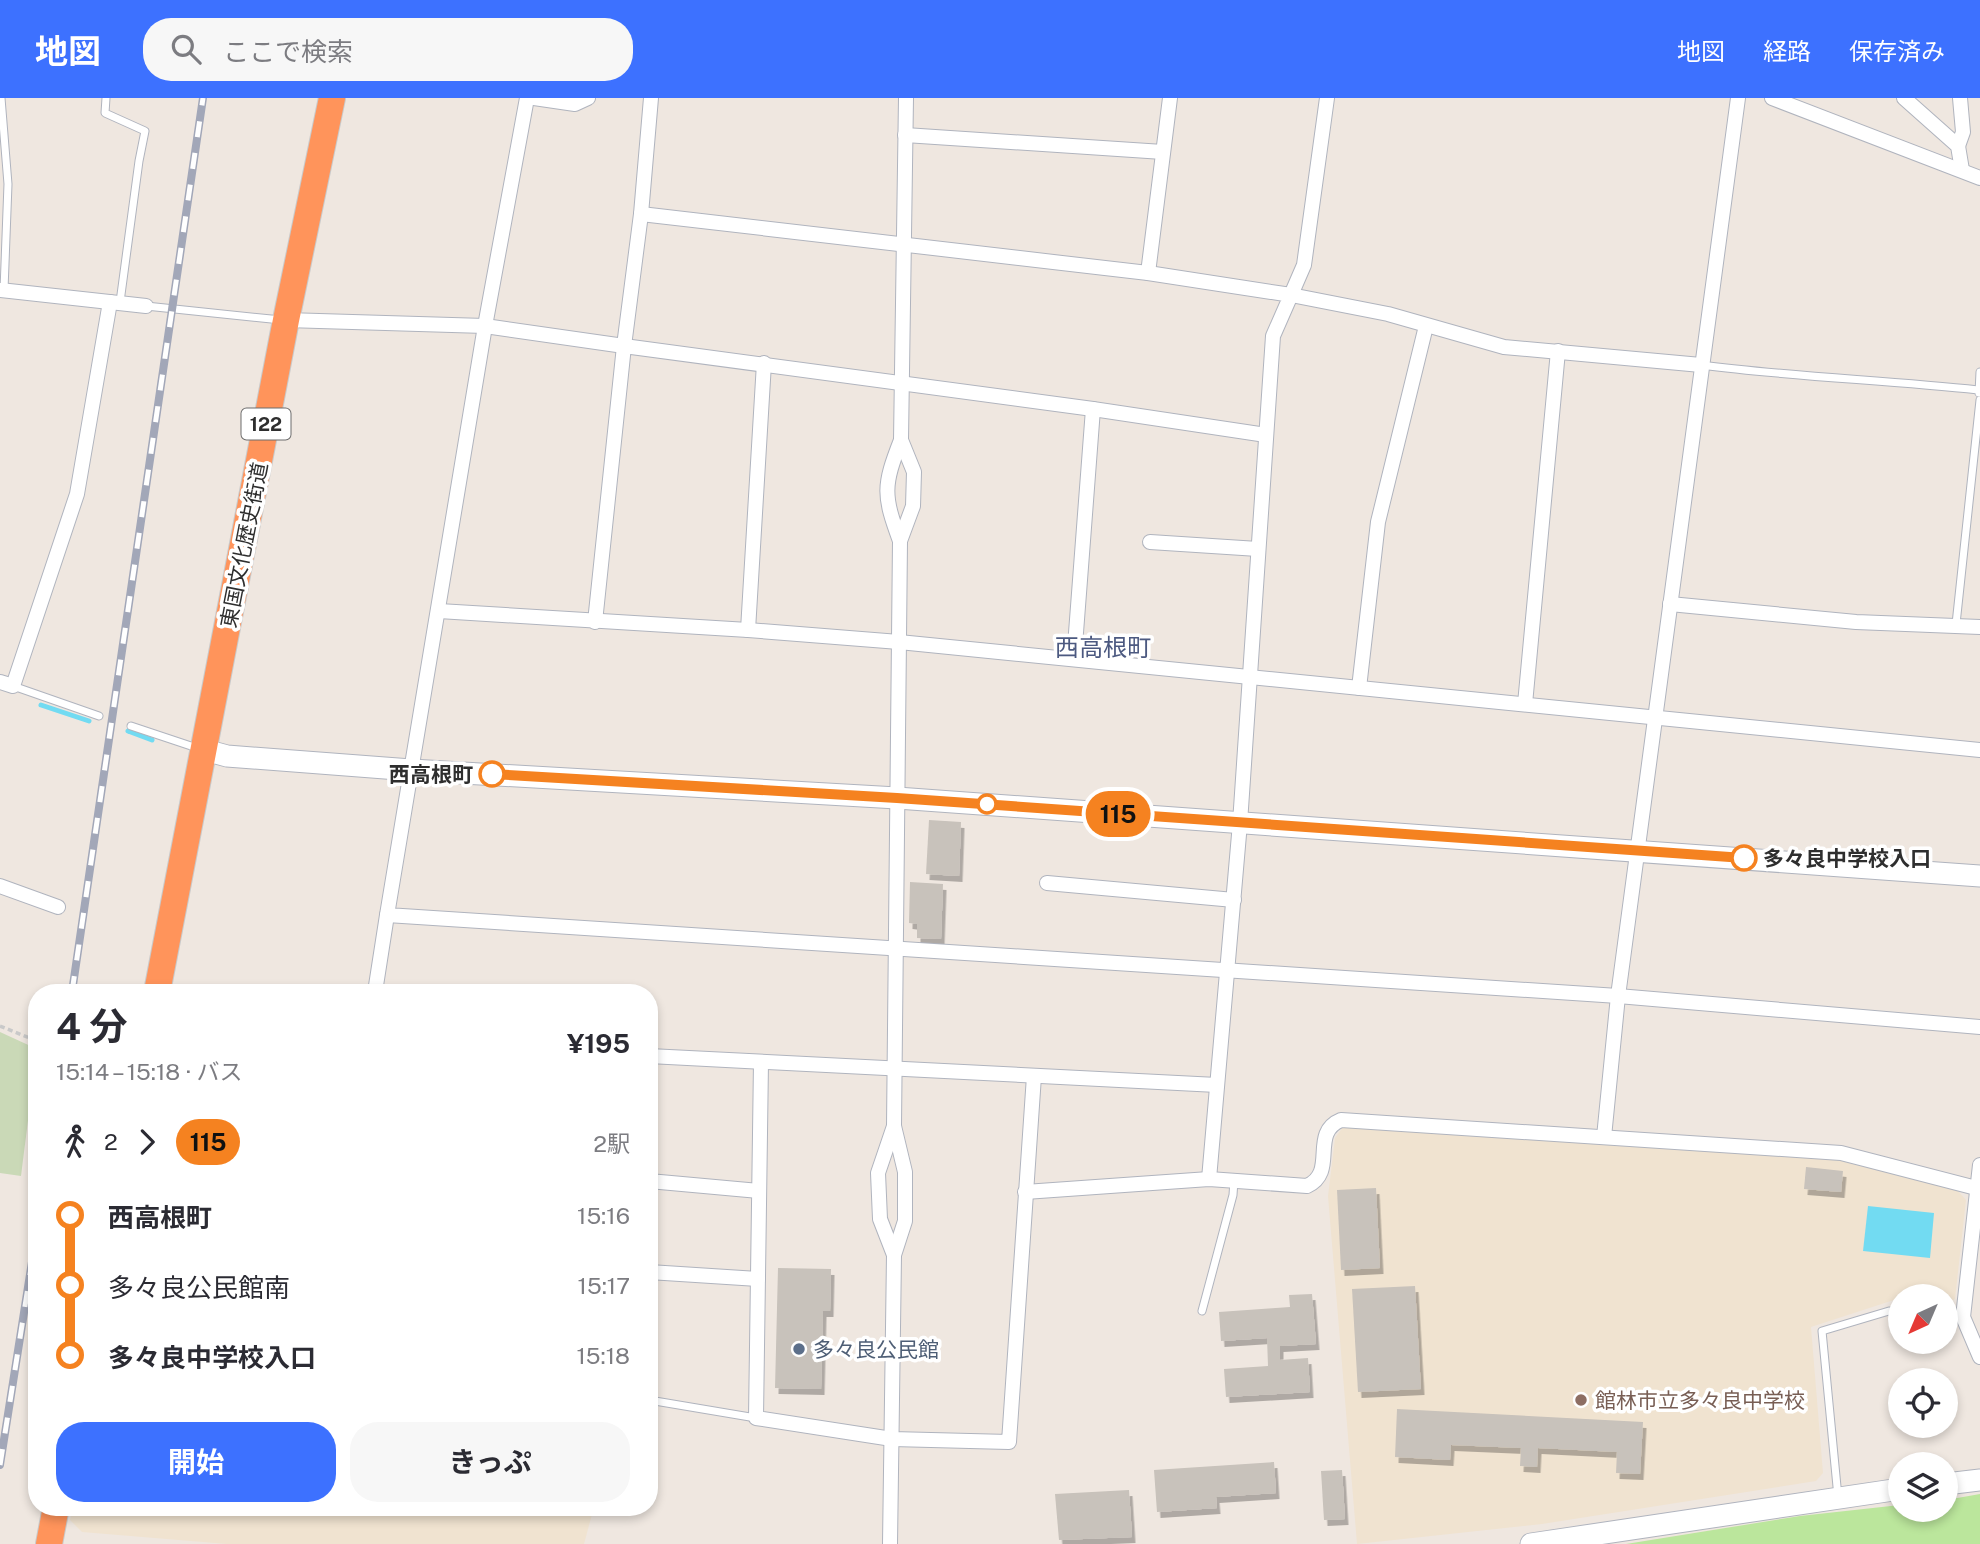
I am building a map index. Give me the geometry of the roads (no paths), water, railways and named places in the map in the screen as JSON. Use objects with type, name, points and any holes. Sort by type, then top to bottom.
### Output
[{"type":"highway","name":"東国文化歴史街道","points":[[160,984],[286,320],[332,98]]},
{"type":"highway","points":[[49,1544],[54,1516]]},
{"type":"street","points":[[376,984],[485,326],[527,98]]},
{"type":"street","points":[[534,98],[575,103],[588,98]]},
{"type":"street","points":[[595,622],[624,346],[641,214],[651,98]]},
{"type":"street","points":[[900,541],[887,506],[888,474],[901,440],[906,98]]},
{"type":"street","points":[[1148,273],[1170,98]]},
{"type":"street","points":[[1209,1179],[1240,822],[1273,336],[1304,265],[1327,98]]},
{"type":"street","points":[[1604,1137],[1618,996],[1738,98]]},
{"type":"street","points":[[1772,98],[1980,178]]},
{"type":"street","points":[[1904,98],[1958,146]]},
{"type":"street","points":[[1960,98],[1963,132],[1958,146],[1962,170]]},
{"type":"street","points":[[905,135],[1163,152]]},
{"type":"street","points":[[641,214],[1148,273],[1290,295],[1388,314],[1504,347],[1701,365]]},
{"type":"street","points":[[2,290],[146,306]]},
{"type":"street","points":[[7,684],[77,494],[115,303]]},
{"type":"street","points":[[286,320],[485,326],[1266,435]]},
{"type":"street","points":[[1359,688],[1378,522],[1426,326]]},
{"type":"street","points":[[1525,704],[1558,352]]},
{"type":"street","points":[[748,630],[764,363]]},
{"type":"street","points":[[1074,659],[1093,409]]},
{"type":"street","points":[[890,1544],[894,1255],[905,1221],[905,1172],[894,1126],[900,541],[913,506],[914,472],[901,440]]},
{"type":"street","points":[[1150,542],[1258,549]]},
{"type":"street","points":[[1670,604],[1856,622],[1980,626]]},
{"type":"street","points":[[439,611],[899,642],[1980,750]]},
{"type":"street","points":[[205,750],[227,756],[897,798],[1980,876]]},
{"type":"street","points":[[1047,883],[1234,900]]},
{"type":"street","points":[[0,886],[58,907]]},
{"type":"street","points":[[387,915],[1618,996],[1980,1027]]},
{"type":"street","points":[[658,1056],[1217,1085]]},
{"type":"street","points":[[761,1062],[756,1418],[892,1439],[1009,1443],[1034,1076]]},
{"type":"street","points":[[1025,1192],[1209,1179],[1307,1186],[1317,1182],[1321,1174],[1326,1131],[1331,1124],[1341,1120],[1841,1153],[1979,1188]]},
{"type":"street","points":[[894,1126],[878,1173],[880,1219],[894,1255]]},
{"type":"street","points":[[1980,1165],[1963,1317],[1980,1357]]},
{"type":"street","points":[[658,1182],[759,1191]]},
{"type":"street","points":[[658,1273],[758,1279]]},
{"type":"street","points":[[1958,1483],[1980,1480]]},
{"type":"street","points":[[1531,1544],[1888,1491]]},
{"type":"lane","points":[[1,98],[8,184],[2,290]]},
{"type":"lane","points":[[106,98],[105,113],[145,131],[115,303]]},
{"type":"lane","points":[[146,306],[286,320]]},
{"type":"lane","points":[[1701,365],[1781,375],[1883,380],[1978,390]]},
{"type":"lane","points":[[1956,624],[1980,399],[1980,372]]},
{"type":"lane","points":[[7,684],[99,716]]},
{"type":"lane","points":[[131,726],[205,750]]},
{"type":"lane","points":[[1202,1311],[1233,1195],[1234,1179]]},
{"type":"lane","points":[[1838,1497],[1822,1331],[1888,1311]]},
{"type":"lane","points":[[1958,1316],[1963,1317]]},
{"type":"lane","points":[[658,1402],[756,1418]]},
{"type":"water","points":[[1868,1206],[1934,1213],[1930,1258],[1863,1251]]},
{"type":"waterway","points":[[41,705],[89,721]]},
{"type":"waterway","points":[[128,731],[152,740]]},
{"type":"railway","points":[[73,984],[203,98]]},
{"type":"railway","points":[[0,1465],[28,1287]]},
{"type":"place","name":"西高根町","points":[[492,774]]},
{"type":"place","name":"多々良中学校入口","points":[[1744,858]]},
{"type":"place","name":"多々良公民館","points":[[799,1349]]},
{"type":"place","name":"館林市立多々良中学校","points":[[1581,1400]]},
{"type":"district","name":"西高根町","points":[[1103,647]]}]
